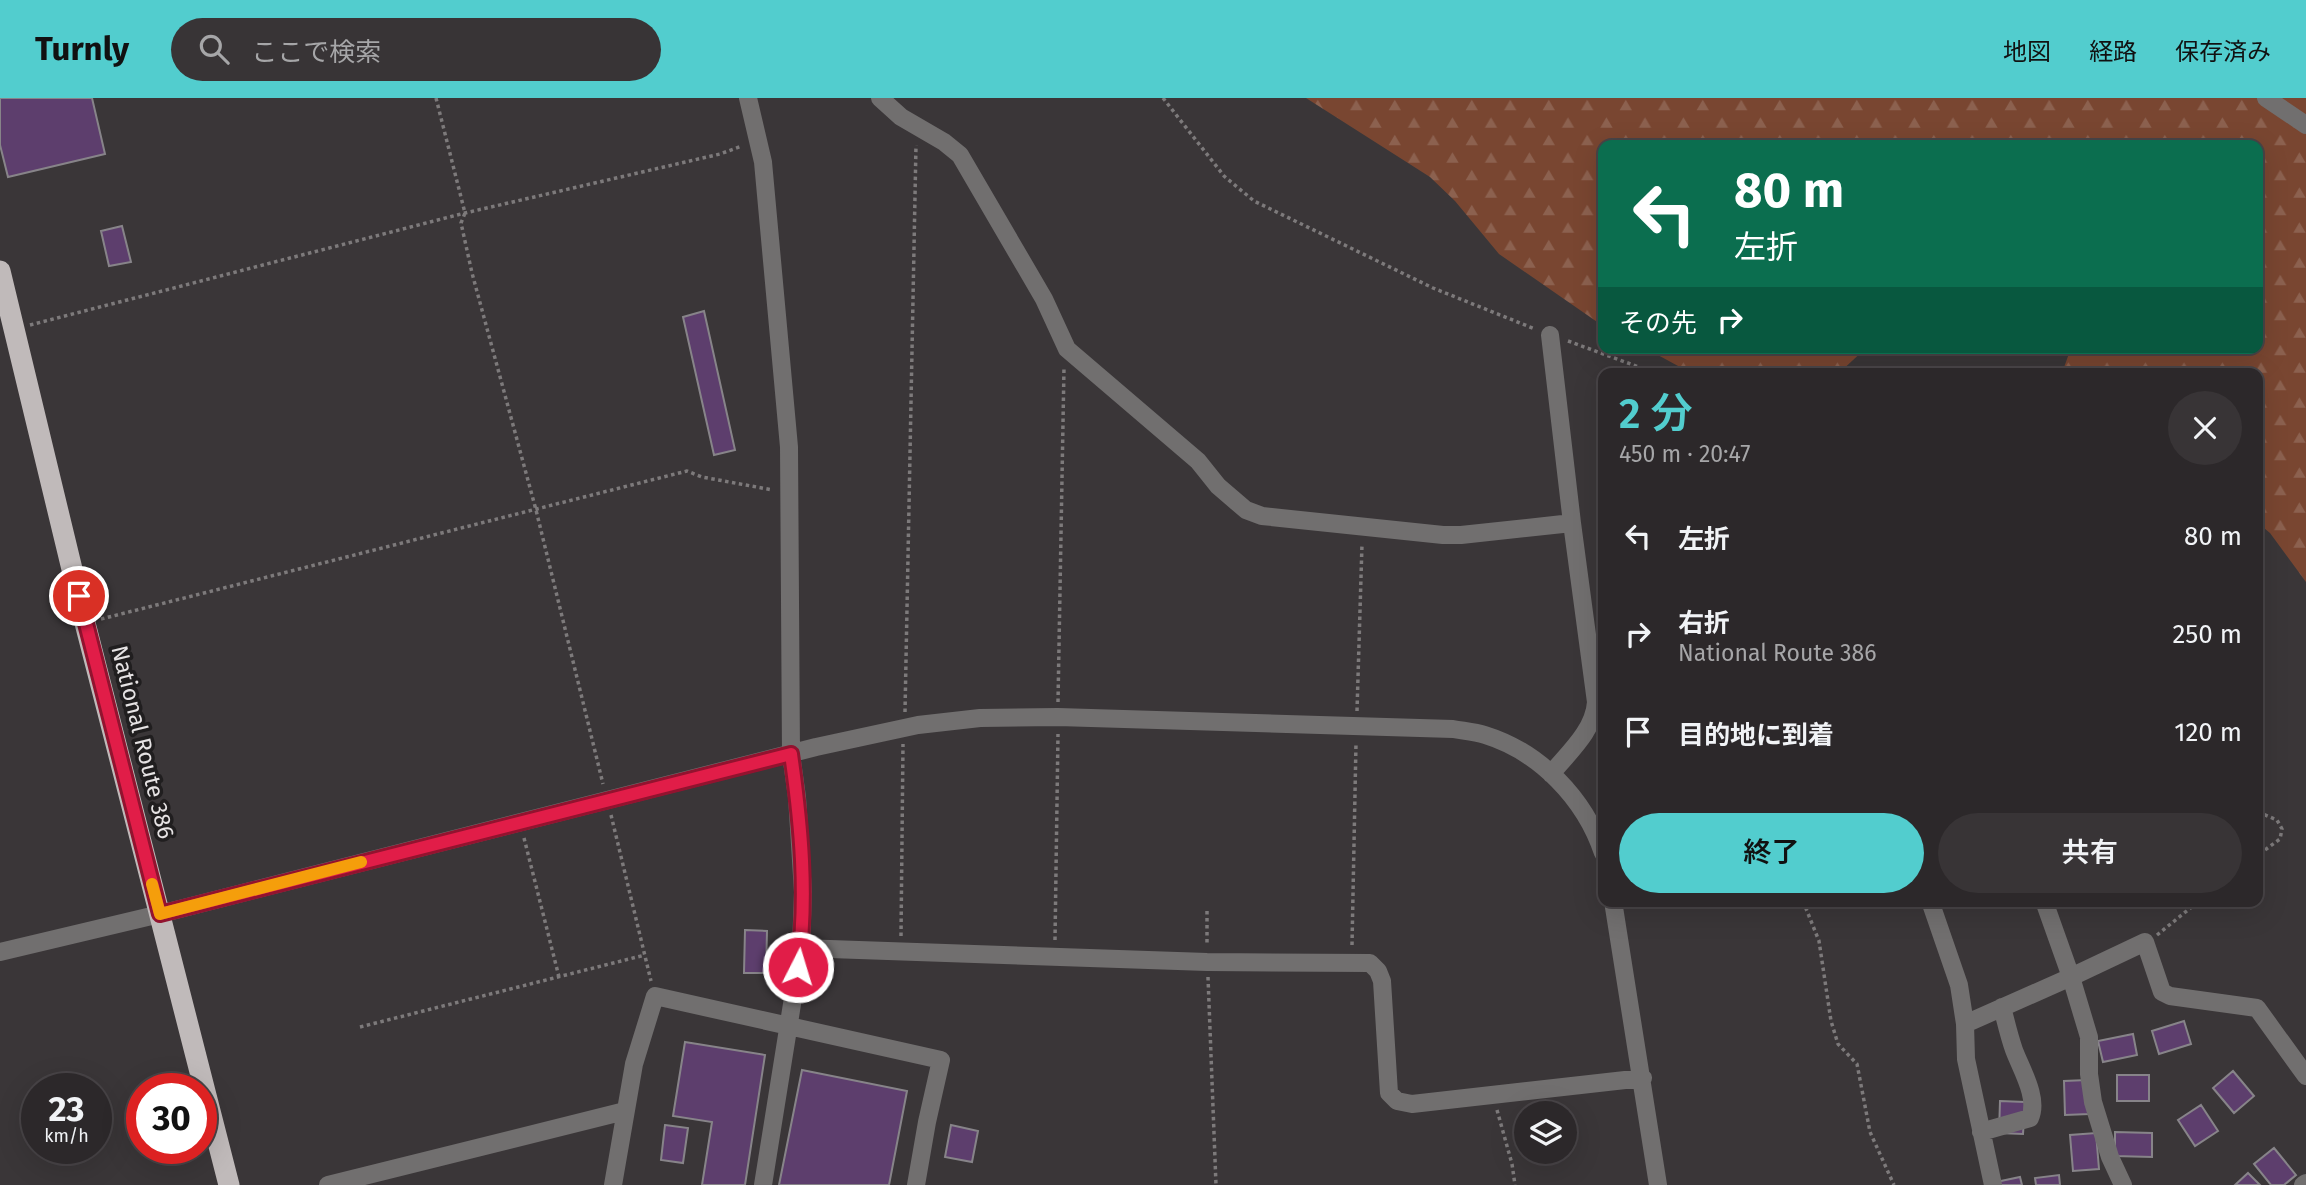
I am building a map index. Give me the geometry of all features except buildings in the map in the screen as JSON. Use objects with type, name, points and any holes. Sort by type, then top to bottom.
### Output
[{"type":"highway","name":"National Route 386","points":[[0,271],[85,623],[229,1185]]},
{"type":"street","points":[[748,98],[763,162],[789,447],[791,754],[797,796],[803,892],[800,948],[763,1185]]},
{"type":"street","points":[[880,98],[901,117],[944,142],[960,155],[1044,299],[1067,349],[1198,461],[1218,486],[1245,510],[1262,516],[1363,528],[1461,535],[1572,523]]},
{"type":"street","points":[[2266,98],[2306,125]]},
{"type":"street","points":[[1550,335],[1572,523],[1595,631],[1597,702],[1595,715],[1587,731],[1551,774]]},
{"type":"street","points":[[0,953],[791,754],[904,728],[981,718],[1058,717],[1453,729],[1485,735],[1511,746],[1551,774],[1582,808],[1598,841]]},
{"type":"street","points":[[1614,907],[1658,1185]]},
{"type":"street","points":[[1932,907],[1959,985],[1965,1024],[1966,1059],[1993,1185]]},
{"type":"street","points":[[2046,907],[2089,1037],[2089,1074],[2093,1102],[2110,1157],[2123,1185]]},
{"type":"street","points":[[1965,1024],[2145,942],[2162,992],[2171,996],[2257,1008],[2306,1076]]},
{"type":"street","points":[[800,948],[1207,962],[1370,963],[1378,971],[1382,981],[1388,1093],[1397,1101],[1412,1104],[1643,1078]]},
{"type":"street","points":[[613,1185],[634,1064],[655,996],[941,1060],[916,1185]]},
{"type":"street","points":[[1981,1132],[2030,1118],[2033,1112],[2028,1083],[2002,1007]]},
{"type":"street","points":[[328,1185],[625,1111]]},
{"type":"path","points":[[436,98],[465,213],[461,223],[472,272],[536,510],[655,996]]},
{"type":"path","points":[[1163,98],[1224,176],[1254,201],[1433,288],[1598,352]]},
{"type":"path","points":[[901,952],[916,126]]},
{"type":"path","points":[[15,329],[465,213],[720,153],[758,141]]},
{"type":"path","points":[[1054,956],[1064,363],[1067,349]]},
{"type":"path","points":[[1602,354],[1641,368]]},
{"type":"path","points":[[85,623],[687,471],[702,477],[789,491]]},
{"type":"path","points":[[2263,814],[2277,820],[2282,828],[2280,839],[2263,851]]},
{"type":"path","points":[[521,822],[559,977]]},
{"type":"path","points":[[1805,907],[1819,942],[1832,1021],[1839,1044],[1857,1064],[1870,1132],[1894,1185]]},
{"type":"path","points":[[2145,942],[2191,907]]},
{"type":"path","points":[[1207,911],[1216,1185]]},
{"type":"path","points":[[360,1027],[645,955]]},
{"type":"path","points":[[1494,1095],[1515,1185]]},
{"type":"green space","points":[[1306,98],[2306,98],[2306,582],[2263,527],[2263,368],[2064,368],[2069,354],[2263,354],[2263,140],[1598,140],[1598,323],[1499,254],[1455,201],[1430,177]]},
{"type":"green space","points":[[1656,354],[1860,354],[1844,368],[1682,368]]},
{"type":"slow traffic","points":[[152,884],[160,914],[361,862]]},
{"type":"route","points":[[79,596],[160,914],[791,754],[797,796],[803,892],[798,967]]}]
